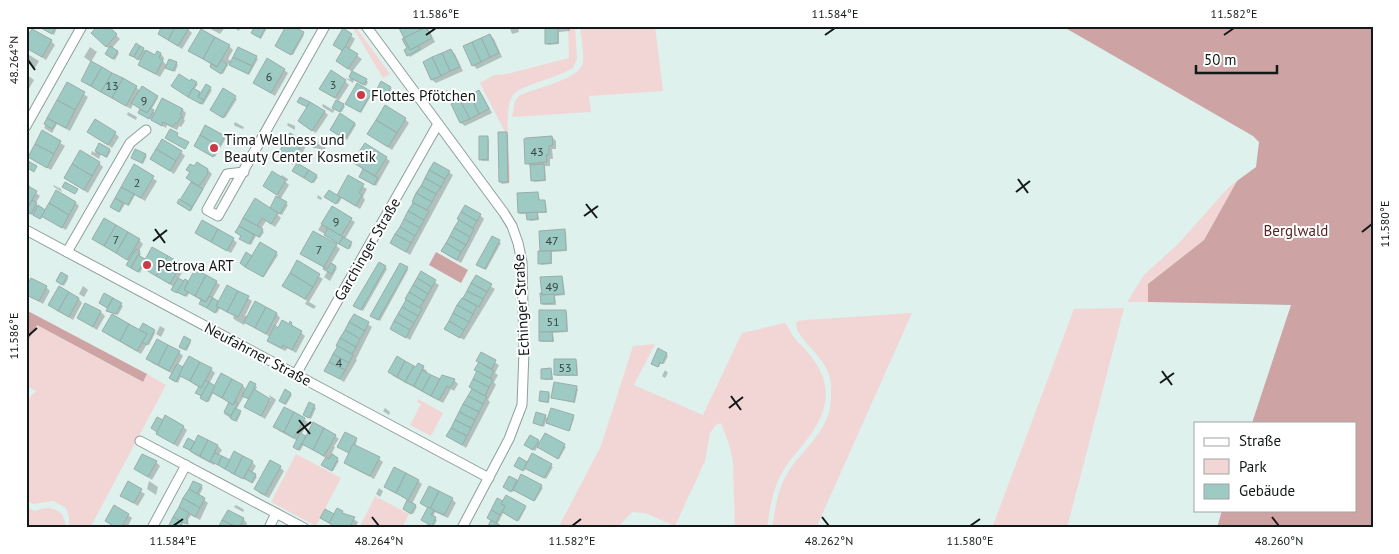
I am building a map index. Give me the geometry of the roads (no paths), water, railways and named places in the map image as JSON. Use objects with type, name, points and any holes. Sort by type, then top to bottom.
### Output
[{"type":"street","points":[[26,126],[82,26]]},
{"type":"street","points":[[244,172],[227,174],[207,210],[218,216],[244,172],[325,26]]},
{"type":"street","name":"Echinger Straße","points":[[366,26],[504,213],[512,226],[522,262],[524,351],[522,405],[509,439],[462,528]]},
{"type":"street","name":"Garchinger Straße","points":[[296,374],[438,124]]},
{"type":"street","points":[[67,252],[130,143],[146,130]]},
{"type":"street","name":"Neufahrner Straße","points":[[26,230],[489,478]]},
{"type":"street","points":[[140,441],[304,528]]},
{"type":"street","points":[[152,528],[186,465]]},
{"type":"street","points":[[269,528],[276,513]]},
{"type":"place","name":"Flottes Pfötchen","points":[[361,95]]},
{"type":"place","name":"Tima Wellness und Beauty Center Kosmetik","points":[[214,148]]},
{"type":"place","name":"Petrova ART","points":[[147,265]]},
{"type":"park label","name":"Berglwald","points":[[1296,230]]}]
